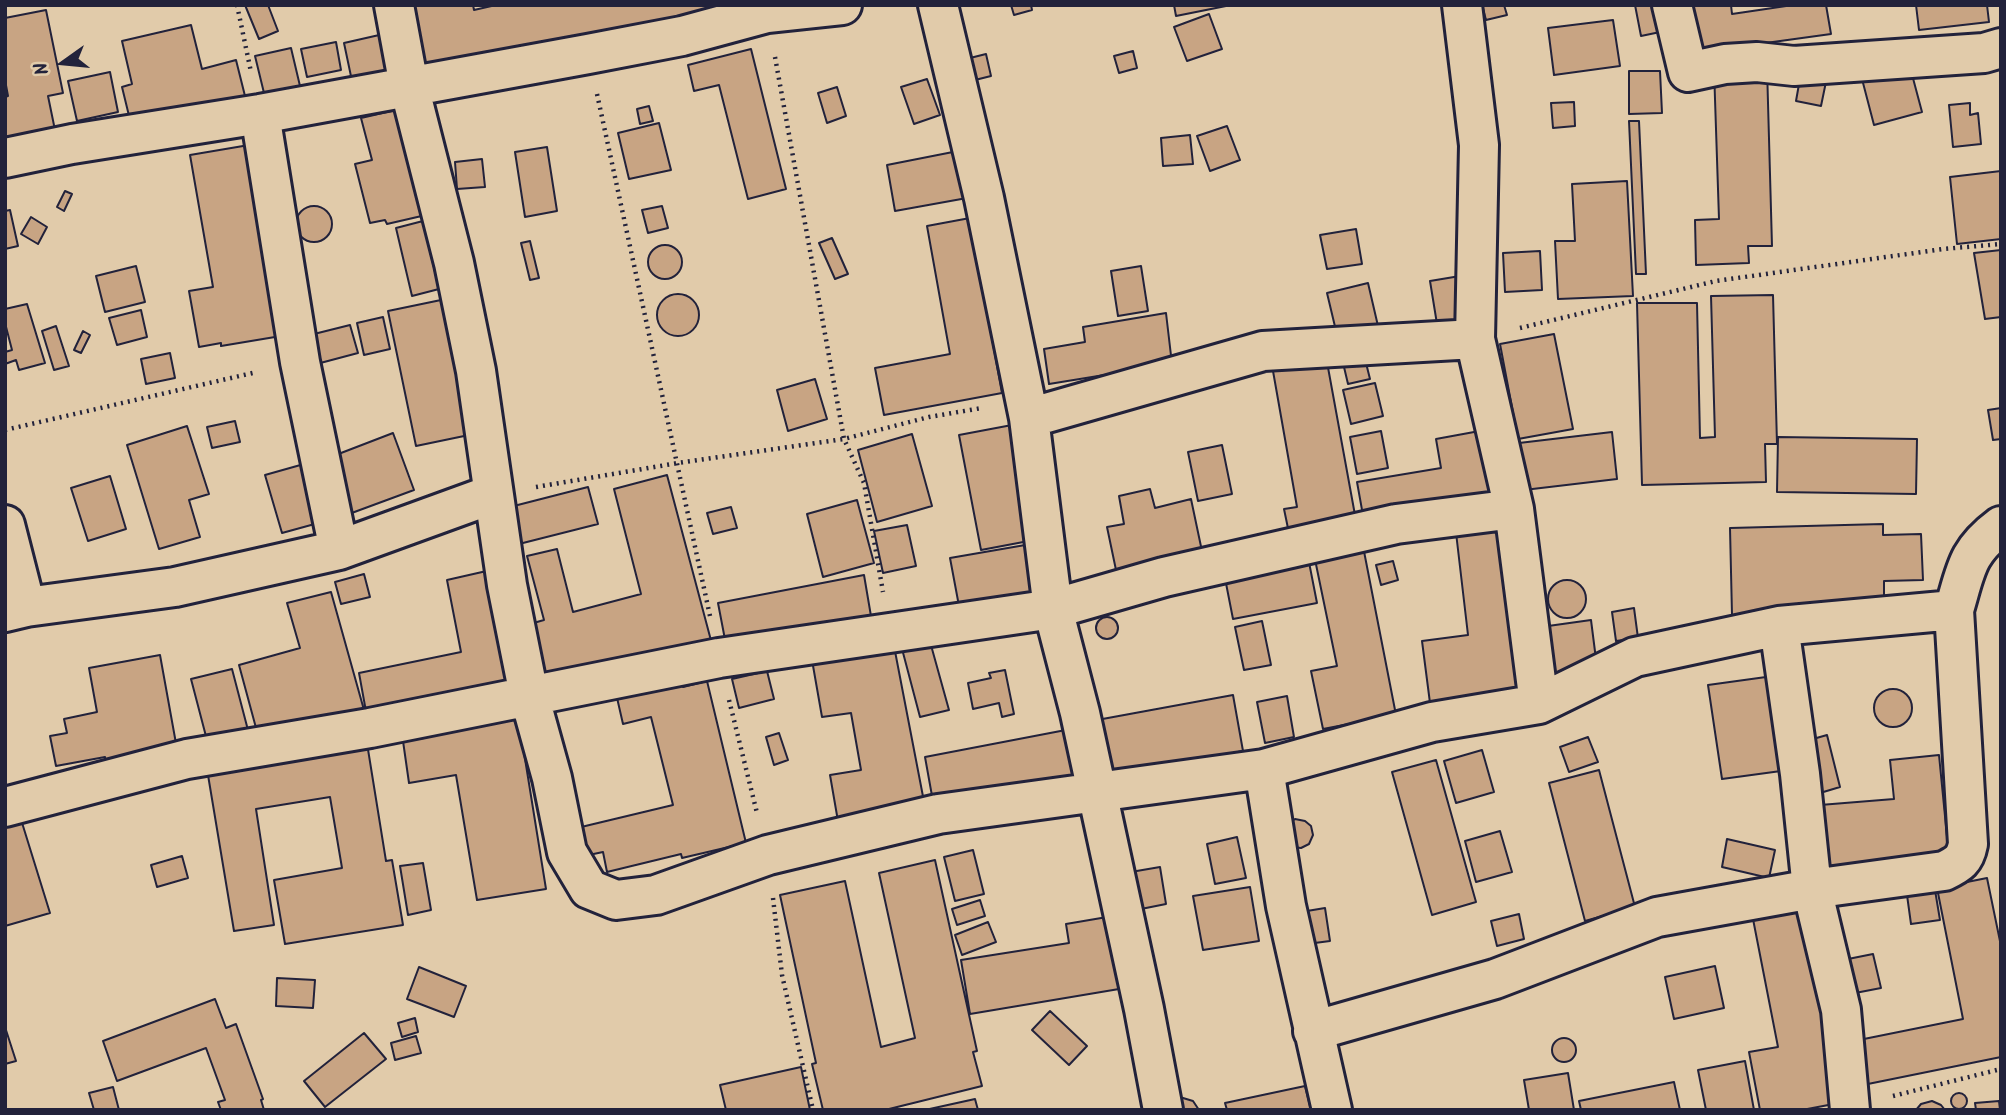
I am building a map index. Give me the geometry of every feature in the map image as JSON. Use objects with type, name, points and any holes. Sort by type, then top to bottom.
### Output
[{"type":"street","points":[[394,5],[409,86],[476,371],[493,495],[529,695],[552,778],[567,852],[589,889],[617,900],[656,895],[768,855],[938,814],[1264,769],[1432,722],[1539,704],[1635,657],[1779,626],[1954,610]]},
{"type":"street","points":[[5,158],[682,36],[767,9],[842,5]]},
{"type":"street","points":[[938,5],[984,198],[1029,418],[1053,610],[1080,713],[1163,1110]]},
{"type":"street","points":[[1462,5],[1479,145],[1475,339],[1514,509],[1539,704]]},
{"type":"street","points":[[1672,5],[1688,72],[1725,64],[1757,62],[1794,66],[1984,53],[2001,48]]},
{"type":"street","points":[[260,114],[300,362],[339,550]]},
{"type":"street","points":[[1029,418],[1263,351],[1475,339]]},
{"type":"street","points":[[5,525],[16,609],[175,587],[339,550],[493,495]]},
{"type":"street","points":[[5,807],[187,759],[370,728],[719,658],[1053,610],[1164,577],[1396,524],[1514,509]]},
{"type":"street","points":[[1313,1031],[1495,979],[1657,917],[1812,889],[1944,871],[1959,864],[1966,857],[1968,844],[1954,610],[1967,563],[1982,541],[2001,526]]},
{"type":"street","points":[[1779,626],[1800,774],[1812,889],[1841,1010],[1847,1109]]},
{"type":"street","points":[[1264,769],[1286,906],[1332,1110]]},
{"type":"path","points":[[237,5],[260,114]]},
{"type":"path","points":[[767,9],[844,439],[864,483],[891,634]]},
{"type":"path","points":[[588,54],[719,658],[768,855],[782,975],[813,1110]]},
{"type":"path","points":[[1475,339],[1716,281],[1943,249],[2001,244]]},
{"type":"path","points":[[5,430],[300,362]]},
{"type":"path","points":[[493,495],[678,463],[844,439],[929,417],[1013,402],[1029,418]]},
{"type":"path","points":[[1847,1109],[2001,1069]]},
{"type":"building","points":[[245,5],[268,5],[278,31],[259,39]]},
{"type":"building","points":[[407,5],[473,5],[474,10],[496,5],[742,5],[423,75]]},
{"type":"building","points":[[1011,5],[1031,5],[1032,10],[1014,15]]},
{"type":"building","points":[[1174,5],[1231,5],[1176,16]]},
{"type":"building","points":[[1482,5],[1504,5],[1507,15],[1486,20]]},
{"type":"building","points":[[1635,5],[1659,5],[1665,31],[1641,36]]},
{"type":"building","points":[[1686,5],[1731,5],[1732,14],[1793,5],[1826,5],[1831,34],[1693,53]]},
{"type":"building","points":[[1916,5],[1987,5],[1989,22],[1919,30]]},
{"type":"building","points":[[46,10],[63,93],[48,96],[56,135],[5,145],[5,97],[8,96],[5,80],[5,18]]},
{"type":"building","points":[[1209,14],[1222,49],[1187,61],[1174,27]]},
{"type":"building","points":[[1613,20],[1620,66],[1554,75],[1548,28]]},
{"type":"building","points":[[191,25],[202,69],[236,60],[245,96],[131,124],[122,87],[132,84],[122,41]]},
{"type":"building","points":[[388,33],[396,72],[352,81],[344,43]]},
{"type":"building","points":[[336,42],[341,70],[307,77],[301,49]]},
{"type":"building","points":[[291,48],[300,86],[264,93],[255,56]]},
{"type":"building","points":[[751,49],[786,189],[748,199],[719,85],[694,91],[688,65]]},
{"type":"building","points":[[1133,51],[1137,68],[1119,73],[1114,56]]},
{"type":"building","points":[[986,54],[991,76],[971,81],[966,59]]},
{"type":"building","points":[[1767,67],[1772,246],[1748,246],[1749,263],[1696,265],[1695,220],[1719,219],[1714,69]]},
{"type":"building","points":[[1802,67],[1828,72],[1821,106],[1796,101]]},
{"type":"building","points":[[1910,67],[1922,112],[1874,125],[1862,79]]},
{"type":"building","points":[[1629,71],[1660,71],[1662,113],[1629,114]]},
{"type":"building","points":[[110,72],[118,112],[77,121],[68,81]]},
{"type":"building","points":[[927,79],[940,115],[914,124],[901,87]]},
{"type":"building","points":[[837,87],[846,116],[827,123],[818,93]]},
{"type":"building","points":[[1574,102],[1575,126],[1553,128],[1551,103]]},
{"type":"building","points":[[1970,103],[1970,115],[1978,113],[1981,144],[1953,147],[1949,105]]},
{"type":"building","points":[[649,106],[653,121],[640,124],[637,109]]},
{"type":"building","points":[[400,109],[426,215],[387,224],[385,220],[370,223],[355,164],[372,160],[361,118]]},
{"type":"building","points":[[1629,121],[1639,121],[1646,274],[1636,274]]},
{"type":"building","points":[[659,123],[671,170],[629,179],[618,133]]},
{"type":"building","points":[[1227,126],[1240,160],[1210,171],[1197,136]]},
{"type":"building","points":[[1190,135],[1193,164],[1163,166],[1161,138]]},
{"type":"building","points":[[249,145],[281,336],[199,347],[189,291],[213,287],[190,155]]},
{"type":"building","points":[[547,147],[557,211],[525,217],[515,152]]},
{"type":"building","points":[[958,151],[967,198],[895,211],[887,165]]},
{"type":"building","points":[[482,159],[485,187],[457,189],[455,162]]},
{"type":"building","points":[[2001,171],[2001,239],[1957,244],[1950,177]]},
{"type":"building","points":[[1627,181],[1633,296],[1558,299],[1555,241],[1575,241],[1572,184]]},
{"type":"building","points":[[65,191],[72,194],[64,211],[57,207]]},
{"type":"building","points":[[314,206],[326,212],[332,224],[326,236],[314,242],[302,236],[296,224],[302,212]]},
{"type":"building","points":[[662,206],[668,228],[648,233],[642,210]]},
{"type":"building","points":[[10,210],[18,246],[5,249],[5,211]]},
{"type":"building","points":[[31,217],[47,227],[38,244],[21,234]]},
{"type":"building","points":[[970,218],[1002,393],[884,415],[875,368],[950,354],[927,226]]},
{"type":"building","points":[[423,221],[439,289],[412,296],[396,228]]},
{"type":"building","points":[[1356,229],[1362,264],[1327,269],[1320,235]]},
{"type":"building","points":[[832,238],[848,274],[835,279],[819,243]]},
{"type":"building","points":[[530,241],[539,278],[530,280],[521,243]]},
{"type":"building","points":[[665,245],[677,250],[682,262],[677,274],[665,279],[653,274],[648,262],[653,250]]},
{"type":"building","points":[[2001,250],[2001,317],[1985,319],[1974,253]]},
{"type":"building","points":[[1540,251],[1542,290],[1505,292],[1503,253]]},
{"type":"building","points":[[136,266],[145,302],[105,312],[96,276]]},
{"type":"building","points":[[1141,266],[1148,311],[1118,316],[1111,271]]},
{"type":"building","points":[[1466,275],[1473,318],[1437,324],[1430,281]]},
{"type":"building","points":[[1368,283],[1378,326],[1337,335],[1327,293]]},
{"type":"building","points":[[678,294],[693,300],[699,315],[693,330],[678,336],[663,330],[657,315],[663,300]]},
{"type":"building","points":[[1773,295],[1777,444],[1765,444],[1766,482],[1642,485],[1637,303],[1697,303],[1700,438],[1715,437],[1711,296]]},
{"type":"building","points":[[441,300],[469,435],[416,446],[388,311]]},
{"type":"building","points":[[27,304],[45,363],[19,370],[16,360],[5,364],[5,352],[12,350],[5,323],[5,309]]},
{"type":"building","points":[[141,310],[147,337],[117,345],[109,318]]},
{"type":"building","points":[[1166,313],[1172,364],[1049,384],[1044,349],[1085,342],[1083,327]]},
{"type":"building","points":[[383,317],[390,349],[364,355],[357,323]]},
{"type":"building","points":[[350,325],[358,353],[309,366],[302,337]]},
{"type":"building","points":[[56,326],[69,366],[54,370],[42,331]]},
{"type":"building","points":[[83,331],[90,335],[81,353],[74,350]]},
{"type":"building","points":[[1554,334],[1573,429],[1518,439],[1500,344]]},
{"type":"building","points":[[170,353],[175,378],[146,384],[141,359]]},
{"type":"building","points":[[1327,362],[1357,526],[1290,538],[1284,509],[1297,507],[1273,371]]},
{"type":"building","points":[[1366,363],[1370,379],[1348,384],[1344,367]]},
{"type":"building","points":[[815,379],[827,419],[788,431],[777,390]]},
{"type":"building","points":[[1375,383],[1383,416],[1351,424],[1343,390]]},
{"type":"building","points":[[2001,408],[2001,439],[1993,440],[1988,410]]},
{"type":"building","points":[[235,421],[240,442],[212,448],[207,427]]},
{"type":"building","points":[[1012,425],[1034,540],[981,550],[959,435]]},
{"type":"building","points":[[187,426],[209,494],[189,500],[200,537],[159,549],[127,445]]},
{"type":"building","points":[[1485,430],[1497,499],[1364,521],[1357,482],[1441,468],[1436,439]]},
{"type":"building","points":[[1381,431],[1388,468],[1357,474],[1350,437]]},
{"type":"building","points":[[1612,432],[1617,479],[1524,490],[1519,443]]},
{"type":"building","points":[[393,433],[414,490],[349,514],[328,458]]},
{"type":"building","points":[[912,434],[932,506],[877,522],[858,450]]},
{"type":"building","points":[[1778,437],[1917,439],[1916,494],[1777,492]]},
{"type":"building","points":[[1222,445],[1232,494],[1198,501],[1188,452]]},
{"type":"building","points":[[304,464],[322,522],[282,533],[265,475]]},
{"type":"building","points":[[667,475],[713,648],[545,685],[530,624],[544,620],[527,556],[557,549],[573,612],[641,594],[614,489]]},
{"type":"building","points":[[110,476],[126,529],[88,541],[71,488]]},
{"type":"building","points":[[588,487],[598,524],[515,545],[506,508]]},
{"type":"building","points":[[1150,489],[1155,508],[1191,499],[1203,556],[1116,570],[1107,527],[1124,524],[1119,496]]},
{"type":"building","points":[[857,500],[874,563],[823,577],[807,514]]},
{"type":"building","points":[[731,507],[737,528],[713,534],[707,513]]},
{"type":"building","points":[[1501,519],[1522,688],[1430,703],[1422,641],[1468,635],[1455,524]]},
{"type":"building","points":[[1883,524],[1883,535],[1921,534],[1923,580],[1884,581],[1884,612],[1732,615],[1730,528]]},
{"type":"building","points":[[907,525],[916,566],[883,573],[874,531]]},
{"type":"building","points":[[1361,536],[1396,715],[1323,729],[1311,671],[1337,666],[1312,545]]},
{"type":"building","points":[[1031,544],[1039,592],[959,606],[950,558]]},
{"type":"building","points":[[1307,552],[1317,603],[1233,619],[1223,568]]},
{"type":"building","points":[[1393,561],[1398,580],[1381,585],[1376,565]]},
{"type":"building","points":[[491,570],[515,685],[367,717],[359,673],[461,652],[447,580]]},
{"type":"building","points":[[364,574],[370,597],[341,604],[335,582]]},
{"type":"building","points":[[864,575],[872,622],[727,650],[718,603]]},
{"type":"building","points":[[1567,580],[1581,585],[1586,599],[1581,613],[1567,618],[1553,613],[1548,599],[1553,585]]},
{"type":"building","points":[[331,592],[364,710],[259,739],[239,665],[300,648],[287,603]]},
{"type":"building","points":[[1634,608],[1638,638],[1616,641],[1612,612]]},
{"type":"building","points":[[1107,617],[1115,620],[1118,628],[1115,636],[1107,639],[1099,636],[1096,628],[1099,620]]},
{"type":"building","points":[[1591,620],[1598,675],[1547,680],[1541,627]]},
{"type":"building","points":[[1262,621],[1271,665],[1244,670],[1235,627]]},
{"type":"building","points":[[929,638],[949,710],[920,717],[901,645]]},
{"type":"building","points":[[894,646],[926,812],[839,827],[830,775],[861,770],[851,713],[822,717],[812,660]]},
{"type":"building","points":[[160,655],[177,749],[106,763],[105,757],[56,766],[50,736],[67,733],[64,719],[97,712],[89,668]]},
{"type":"building","points":[[232,669],[249,734],[208,744],[191,679]]},
{"type":"building","points":[[1005,670],[1014,714],[1002,717],[999,703],[973,709],[968,683],[991,678],[989,673]]},
{"type":"building","points":[[767,671],[774,699],[739,708],[732,679]]},
{"type":"building","points":[[680,674],[683,687],[707,681],[746,843],[682,858],[681,854],[607,872],[603,852],[584,856],[577,828],[673,805],[651,717],[623,724],[615,689]]},
{"type":"building","points":[[1766,677],[1781,771],[1722,779],[1708,685]]},
{"type":"building","points":[[1893,689],[1907,694],[1912,708],[1907,722],[1893,727],[1879,722],[1874,708],[1879,694]]},
{"type":"building","points":[[1233,695],[1243,751],[1108,777],[1097,720]]},
{"type":"building","points":[[1287,696],[1294,737],[1265,743],[1257,702]]},
{"type":"building","points":[[517,709],[546,889],[477,900],[456,775],[409,783],[403,741],[424,738],[422,722]]},
{"type":"building","points":[[1071,729],[1080,779],[934,807],[925,757]]},
{"type":"building","points":[[779,733],[788,760],[774,765],[766,737]]},
{"type":"building","points":[[1827,735],[1840,787],[1820,793],[1806,741]]},
{"type":"building","points":[[366,737],[386,861],[392,860],[403,925],[285,944],[274,880],[342,868],[330,797],[256,809],[274,925],[234,931],[206,763]]},
{"type":"building","points":[[1588,737],[1598,762],[1569,772],[1560,747]]},
{"type":"building","points":[[1482,750],[1494,792],[1456,803],[1444,761]]},
{"type":"building","points":[[1939,755],[1949,857],[1826,868],[1820,805],[1894,799],[1890,760]]},
{"type":"building","points":[[1436,760],[1476,902],[1432,915],[1392,772]]},
{"type":"building","points":[[1599,770],[1635,907],[1585,921],[1549,783]]},
{"type":"building","points":[[19,813],[50,913],[5,926],[5,818]]},
{"type":"building","points":[[1295,819],[1305,821],[1311,826],[1313,835],[1309,844],[1301,848],[1292,847],[1288,824]]},
{"type":"building","points":[[1500,831],[1512,872],[1476,882],[1465,841]]},
{"type":"building","points":[[1237,837],[1246,878],[1215,884],[1207,844]]},
{"type":"building","points":[[1727,839],[1775,850],[1769,878],[1722,867]]},
{"type":"building","points":[[973,850],[984,894],[955,901],[944,857]]},
{"type":"building","points":[[182,856],[188,878],[157,887],[151,865]]},
{"type":"building","points":[[935,860],[977,1051],[973,1052],[982,1086],[885,1110],[823,1110],[812,1064],[816,1063],[780,895],[845,881],[881,1047],[915,1038],[879,873]]},
{"type":"building","points":[[423,863],[431,910],[408,915],[400,866]]},
{"type":"building","points":[[1160,867],[1166,904],[1131,911],[1125,873]]},
{"type":"building","points":[[1987,878],[2001,946],[2001,1057],[1858,1086],[1849,1042],[1963,1019],[1937,888]]},
{"type":"building","points":[[1250,887],[1259,941],[1203,950],[1193,896]]},
{"type":"building","points":[[1935,890],[1940,920],[1911,924],[1907,895]]},
{"type":"building","points":[[980,900],[985,916],[957,925],[952,909]]},
{"type":"building","points":[[1325,908],[1330,941],[1307,944],[1301,912]]},
{"type":"building","points":[[1807,909],[1839,1103],[1802,1110],[1760,1110],[1749,1052],[1778,1047],[1753,919]]},
{"type":"building","points":[[1519,914],[1524,939],[1497,946],[1491,921]]},
{"type":"building","points":[[1113,916],[1125,988],[970,1014],[961,960],[1069,943],[1066,924]]},
{"type":"building","points":[[988,922],[996,942],[962,955],[955,935]]},
{"type":"building","points":[[1873,954],[1881,988],[1850,994],[1843,960]]},
{"type":"building","points":[[1715,966],[1724,1008],[1674,1019],[1665,977]]},
{"type":"building","points":[[419,967],[466,986],[454,1017],[407,999]]},
{"type":"building","points":[[277,978],[315,980],[313,1008],[276,1006]]},
{"type":"building","points":[[215,999],[226,1028],[236,1024],[263,1099],[264,1110],[221,1110],[218,1102],[225,1100],[206,1048],[117,1081],[103,1041]]},
{"type":"building","points":[[1050,1011],[1087,1046],[1069,1065],[1032,1030]]},
{"type":"building","points":[[415,1018],[418,1032],[402,1037],[398,1023]]},
{"type":"building","points":[[5,1027],[16,1061],[5,1064]]},
{"type":"building","points":[[364,1033],[386,1059],[325,1107],[304,1081]]},
{"type":"building","points":[[416,1036],[421,1053],[395,1060],[391,1043]]},
{"type":"building","points":[[1564,1038],[1573,1041],[1576,1050],[1573,1059],[1564,1062],[1555,1059],[1552,1050],[1555,1041]]},
{"type":"building","points":[[1745,1061],[1754,1110],[1706,1110],[1698,1070]]},
{"type":"building","points":[[801,1067],[810,1110],[726,1110],[720,1085]]},
{"type":"building","points":[[1568,1073],[1574,1110],[1529,1110],[1524,1080]]},
{"type":"building","points":[[1674,1082],[1680,1110],[1581,1110],[1579,1101]]},
{"type":"building","points":[[1305,1086],[1311,1110],[1227,1110],[1225,1103]]},
{"type":"building","points":[[113,1087],[119,1110],[94,1110],[89,1093]]},
{"type":"building","points":[[1959,1093],[1965,1095],[1965,1107],[1959,1109],[1953,1107],[1951,1101],[1953,1095]]},
{"type":"building","points":[[1183,1098],[1193,1101],[1199,1110],[1171,1110],[1174,1103]]},
{"type":"building","points":[[975,1099],[978,1110],[925,1110]]},
{"type":"building","points":[[1932,1101],[1945,1110],[1916,1110],[1921,1104]]},
{"type":"building","points":[[1999,1101],[2000,1110],[1976,1110],[1975,1103]]}]
